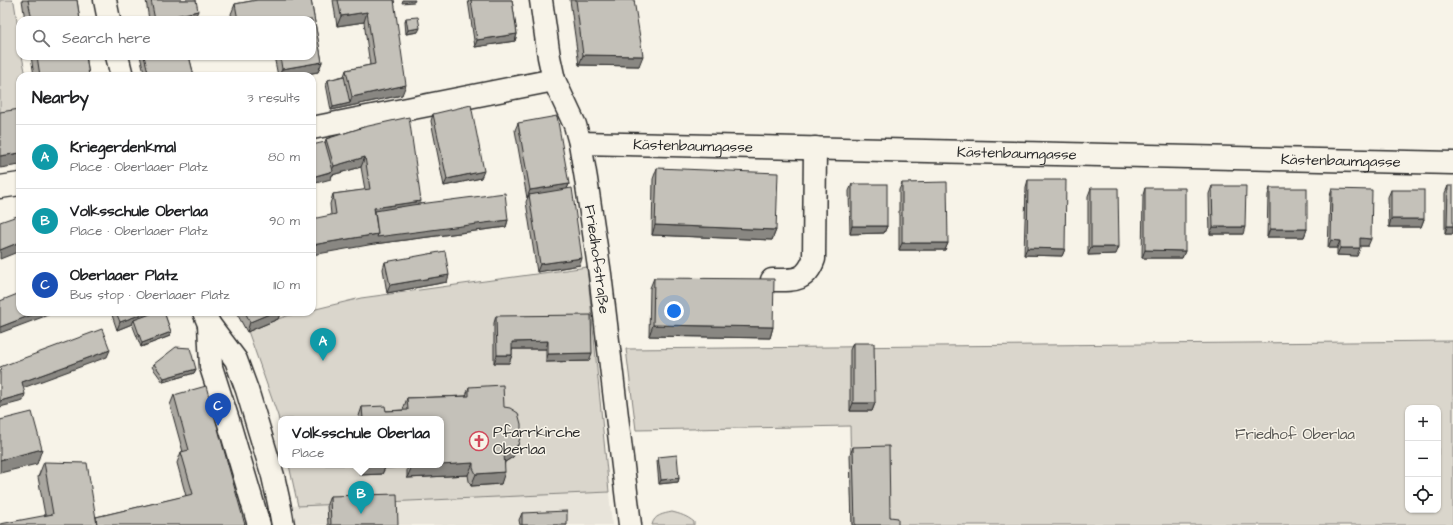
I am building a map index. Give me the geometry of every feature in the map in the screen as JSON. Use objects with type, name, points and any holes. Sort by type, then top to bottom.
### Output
[{"type":"street","points":[[105,0],[108,16]]},
{"type":"street","name":"Friedhofstraße","points":[[541,0],[549,57],[554,80],[575,125],[580,143],[600,274],[630,525]]},
{"type":"street","points":[[118,60],[121,72]]},
{"type":"street","points":[[316,127],[554,80]]},
{"type":"street","name":"Kästenbaumgasse","points":[[580,143],[1453,163]]},
{"type":"street","points":[[772,280],[789,280],[801,277],[810,270],[814,259],[815,148]]},
{"type":"street","points":[[0,187],[16,185]]},
{"type":"street","points":[[206,318],[211,367],[259,525]]},
{"type":"street","points":[[206,318],[236,360],[247,390],[273,476],[283,525]]},
{"type":"shaded area","points":[[609,492],[612,525],[291,525],[287,506]]},
{"type":"green space","points":[[0,0],[12,0],[14,2],[16,16],[16,60],[23,60],[25,72],[16,72],[16,112],[0,114]]},
{"type":"green space","points":[[587,267],[609,492],[298,506],[290,468],[444,468],[444,416],[278,416],[248,331],[287,316],[316,316],[316,309],[361,298]]},
{"type":"green space","name":"Friedhof Oberlaa","points":[[1453,341],[1453,525],[852,525],[850,426],[636,430],[626,349]]},
{"type":"green space","points":[[672,512],[689,518],[694,522],[694,525],[652,525],[657,517],[662,514]]},
{"type":"building","points":[[28,0],[77,0],[79,16],[31,16]]},
{"type":"building","points":[[151,0],[196,0],[198,11],[174,16],[154,16]]},
{"type":"building","points":[[257,0],[311,0],[314,16],[237,16],[235,4]]},
{"type":"building","points":[[338,0],[394,0],[406,85],[352,97],[346,70],[375,64],[367,12],[341,16]]},
{"type":"building","points":[[471,0],[512,0],[517,34],[477,40]]},
{"type":"building","points":[[576,0],[634,0],[643,56],[583,55]]},
{"type":"building","points":[[418,17],[420,28],[408,30],[406,18]]},
{"type":"building","points":[[316,28],[322,62],[282,69],[281,60],[316,60]]},
{"type":"building","points":[[38,60],[87,60],[88,72],[39,72]]},
{"type":"building","points":[[145,60],[190,60],[193,72],[148,72]]},
{"type":"building","points":[[344,76],[350,103],[333,107],[328,80]]},
{"type":"building","points":[[471,105],[484,171],[447,179],[433,114]]},
{"type":"building","points":[[16,110],[16,154],[0,156],[0,112]]},
{"type":"building","points":[[557,116],[569,184],[530,190],[518,123]]},
{"type":"building","points":[[409,117],[421,201],[374,208],[378,234],[316,244],[316,218],[336,214],[333,194],[370,189],[365,157],[334,166],[326,139],[364,127]]},
{"type":"building","points":[[325,142],[333,171],[316,176],[316,144]]},
{"type":"building","points":[[657,168],[778,173],[776,230],[655,225]]},
{"type":"building","points":[[1028,180],[1066,180],[1065,249],[1027,248]]},
{"type":"building","points":[[947,182],[948,243],[902,243],[902,183]]},
{"type":"building","points":[[852,184],[887,184],[887,226],[852,226]]},
{"type":"building","points":[[1212,186],[1246,186],[1245,227],[1213,227]]},
{"type":"building","points":[[1448,186],[1453,186],[1453,226],[1447,226]]},
{"type":"building","points":[[572,188],[582,258],[540,264],[529,195]]},
{"type":"building","points":[[1091,188],[1118,188],[1119,247],[1091,247]]},
{"type":"building","points":[[1145,188],[1185,188],[1185,251],[1145,250]]},
{"type":"building","points":[[1270,188],[1307,188],[1307,229],[1270,229]]},
{"type":"building","points":[[1332,189],[1372,190],[1371,239],[1360,238],[1360,248],[1340,248],[1340,241],[1331,240]]},
{"type":"building","points":[[1391,190],[1424,190],[1424,219],[1391,219]]},
{"type":"building","points":[[505,193],[508,220],[377,237],[378,234],[375,211]]},
{"type":"building","points":[[16,216],[16,244],[0,250],[0,222]]},
{"type":"building","points":[[445,251],[449,275],[390,285],[385,262]]},
{"type":"building","points":[[654,278],[774,279],[773,327],[653,325]]},
{"type":"building","points":[[16,295],[16,316],[29,316],[0,327],[0,301]]},
{"type":"building","points":[[591,315],[592,353],[548,354],[548,341],[512,342],[512,355],[497,355],[496,316]]},
{"type":"building","points":[[118,316],[137,316],[120,322]]},
{"type":"building","points":[[145,316],[165,316],[171,332],[142,343],[134,320]]},
{"type":"building","points":[[247,316],[264,316],[250,322]]},
{"type":"building","points":[[102,329],[110,350],[22,382],[25,394],[0,401],[0,371],[2,370],[0,367]]},
{"type":"building","points":[[853,343],[874,343],[875,403],[853,403]]},
{"type":"building","points":[[176,347],[190,348],[196,369],[164,378],[154,364]]},
{"type":"building","name":"Pfarrkirche Oberlaa","points":[[503,385],[504,407],[510,408],[518,413],[521,424],[521,434],[518,445],[504,453],[505,472],[476,474],[473,468],[473,463],[444,465],[444,416],[363,416],[362,407],[385,406],[386,411],[408,410],[407,398],[469,396],[469,387]]},
{"type":"building","points":[[206,386],[245,525],[97,525],[96,517],[193,494],[181,452],[189,450],[174,395]]},
{"type":"building","points":[[32,412],[42,449],[0,460],[0,420]]},
{"type":"building","points":[[889,446],[890,517],[898,518],[898,525],[855,525],[853,447]]},
{"type":"building","points":[[677,455],[679,478],[661,480],[658,457]]},
{"type":"building","points":[[44,462],[87,463],[97,525],[0,525],[53,514]]},
{"type":"building","points":[[397,494],[398,525],[331,525],[330,496]]},
{"type":"building","points":[[567,511],[567,525],[522,525],[522,513]]},
{"type":"place","name":"Kriegerdenkmal","points":[[323,361]]},
{"type":"place","name":"Oberlaaer Platz","points":[[218,426]]},
{"type":"place","name":"Pfarrkirche Oberlaa","points":[[479,441]]},
{"type":"place","name":"Volksschule Oberlaa","points":[[361,514]]}]
